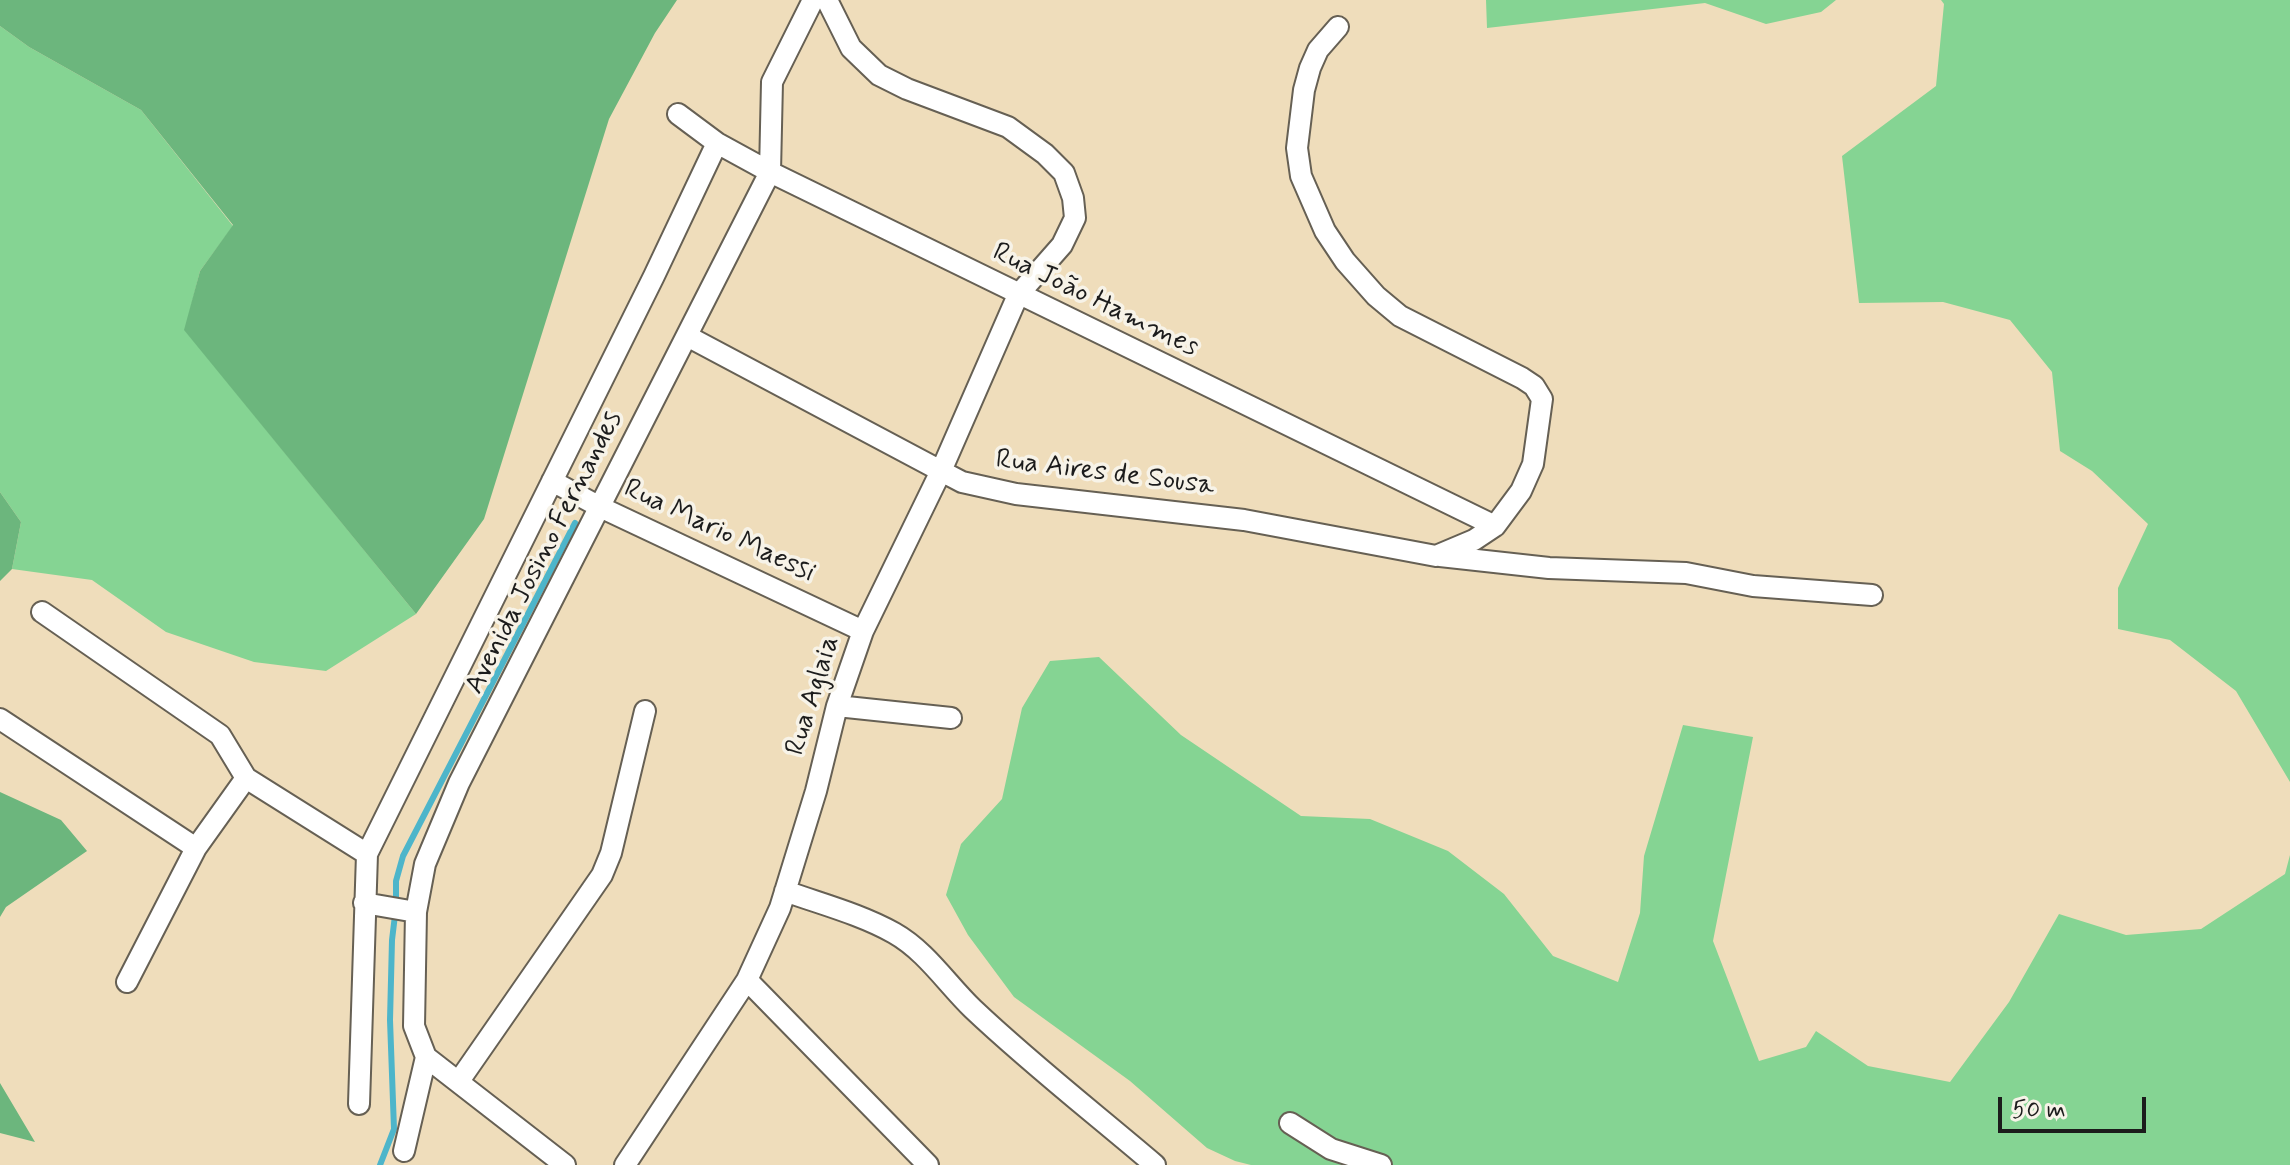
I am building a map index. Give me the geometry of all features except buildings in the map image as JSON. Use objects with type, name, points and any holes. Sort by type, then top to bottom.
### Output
[{"type":"street","name":"Avenida Josino Fernandes","points":[[426,1057],[414,1026],[403,911],[459,783],[770,172],[772,82],[813,0]]},
{"type":"street","name":"Rua Aglaia","points":[[625,1165],[747,980],[785,891],[816,791],[837,706],[863,631],[941,471],[1018,295],[1062,245],[1075,218],[1073,198],[1064,173],[1045,154],[1008,127],[907,89],[879,75],[851,48],[827,0]]},
{"type":"street","points":[[1338,27],[1318,50],[1310,68],[1297,148],[1301,176],[1325,231],[1345,261],[1376,296],[1400,316],[1522,378],[1534,386],[1542,399],[1533,464],[1521,491],[1495,526],[1474,540],[1436,556]]},
{"type":"street","name":"Rua João Hammes","points":[[678,114],[717,143],[770,172],[1495,526]]},
{"type":"street","name":"Avenida Josino Fernandes","points":[[359,1104],[367,854],[717,143]]},
{"type":"street","name":"Rua Aires de Sousa","points":[[687,336],[962,482],[1016,494],[1244,520],[1436,556],[1549,568],[1686,573],[1753,586],[1872,595]]},
{"type":"street","name":"Rua Mario Maessi","points":[[552,481],[600,507],[863,631]]},
{"type":"street","points":[[42,612],[220,735],[246,778],[367,854]]},
{"type":"street","points":[[837,706],[951,718]]},
{"type":"street","points":[[459,1081],[602,875],[611,853],[645,711]]},
{"type":"street","points":[[0,719],[196,848]]},
{"type":"street","points":[[127,982],[196,848],[246,778]]},
{"type":"street","points":[[785,891],[896,934],[918,951],[971,1007],[1155,1165]]},
{"type":"street","points":[[364,903],[403,911]]},
{"type":"street","points":[[747,980],[928,1165]]},
{"type":"street","points":[[404,1151],[426,1057],[565,1165]]},
{"type":"street","points":[[1290,1123],[1331,1149],[1381,1165]]},
{"type":"green space","points":[[0,0],[677,0],[655,33],[609,119],[484,519],[416,614],[184,330],[200,271],[233,225],[141,110],[29,47],[0,26]]},
{"type":"green space","points":[[1486,0],[1836,0],[1821,12],[1766,24],[1705,3],[1487,28]]},
{"type":"green space","points":[[1941,0],[2290,0],[2290,782],[2236,691],[2170,640],[2118,629],[2118,588],[2148,524],[2092,471],[2060,451],[2052,372],[2010,320],[1943,302],[1859,303],[1842,156],[1936,86],[1944,4]]},
{"type":"green space","points":[[0,26],[29,47],[141,110],[233,226],[200,271],[185,330],[416,614],[326,671],[254,662],[166,632],[92,580],[12,569],[21,522],[0,492]]},
{"type":"green space","points":[[0,492],[21,522],[12,569],[0,581]]},
{"type":"green space","points":[[1099,657],[1181,735],[1301,816],[1370,819],[1448,851],[1504,894],[1553,956],[1618,982],[1640,913],[1644,856],[1683,725],[1753,737],[1713,941],[1759,1061],[1806,1047],[1816,1031],[1868,1066],[1950,1082],[2009,1002],[2059,914],[2126,935],[2201,929],[2285,874],[2290,855],[2290,1165],[1251,1165],[1235,1161],[1207,1148],[1130,1081],[1014,997],[968,935],[946,895],[961,844],[1002,799],[1022,708],[1050,661]]},
{"type":"green space","points":[[0,792],[61,820],[87,851],[6,907],[0,917]]},
{"type":"green space","points":[[0,1083],[35,1142],[0,1133]]},
{"type":"waterway","points":[[380,1165],[394,1129],[390,1020],[392,940],[396,881],[403,856],[575,523]]}]
